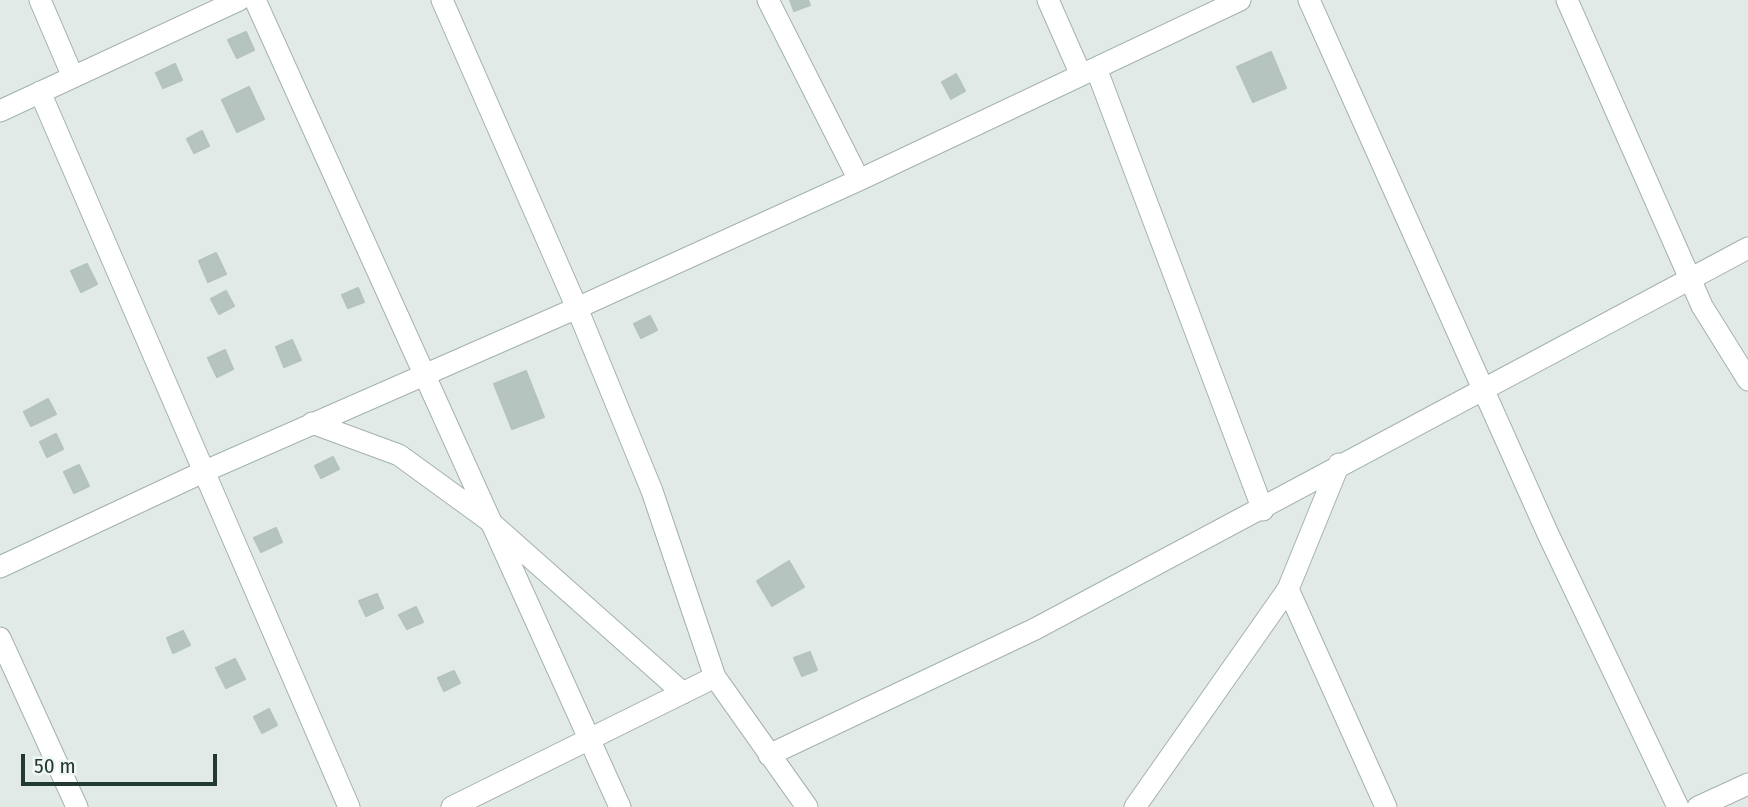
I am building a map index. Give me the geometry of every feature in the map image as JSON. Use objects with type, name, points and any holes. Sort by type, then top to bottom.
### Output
[{"type":"street","points":[[40,0],[73,77]]},
{"type":"street","points":[[0,111],[239,0]]},
{"type":"street","points":[[255,0],[487,519],[620,807]]},
{"type":"street","points":[[442,0],[577,308],[652,491],[715,677],[807,807]]},
{"type":"street","points":[[768,0],[859,180]]},
{"type":"street","points":[[1048,0],[1088,71],[1263,510]]},
{"type":"street","points":[[0,566],[203,471],[577,308],[859,180],[1240,0]]},
{"type":"street","points":[[1308,0],[1548,534],[1678,807]]},
{"type":"street","points":[[1567,0],[1690,279],[1714,327],[1748,380]]},
{"type":"street","points":[[40,92],[349,807]]},
{"type":"street","points":[[769,755],[1035,629],[1263,510],[1339,464],[1748,248]]},
{"type":"street","points":[[312,423],[399,455],[487,519],[682,694]]},
{"type":"street","points":[[1135,807],[1288,589],[1339,464]]},
{"type":"street","points":[[1288,589],[1386,807]]},
{"type":"street","points":[[0,638],[77,807]]},
{"type":"street","points":[[452,807],[715,677]]},
{"type":"street","points":[[1698,807],[1748,783]]},
{"type":"building","points":[[790,0],[808,0],[810,5],[794,11]]},
{"type":"building","points":[[246,32],[254,50],[237,58],[228,40]]},
{"type":"building","points":[[1271,52],[1286,88],[1253,102],[1237,67]]},
{"type":"building","points":[[175,64],[182,80],[163,88],[156,73]]},
{"type":"building","points":[[956,74],[965,91],[951,99],[942,82]]},
{"type":"building","points":[[249,87],[264,119],[237,132],[222,100]]},
{"type":"building","points":[[202,131],[209,146],[194,153],[187,139]]},
{"type":"building","points":[[216,253],[226,274],[208,282],[199,261]]},
{"type":"building","points":[[87,264],[97,284],[81,292],[71,271]]},
{"type":"building","points":[[358,288],[364,302],[348,308],[342,295]]},
{"type":"building","points":[[226,291],[234,306],[219,314],[211,299]]},
{"type":"building","points":[[650,316],[657,330],[641,338],[634,324]]},
{"type":"building","points":[[292,340],[301,360],[284,367],[276,347]]},
{"type":"building","points":[[225,350],[233,369],[217,377],[208,358]]},
{"type":"building","points":[[526,371],[544,417],[512,429],[494,384]]},
{"type":"building","points":[[48,399],[56,414],[31,426],[24,412]]},
{"type":"building","points":[[56,434],[63,449],[47,457],[40,442]]},
{"type":"building","points":[[333,457],[339,469],[321,478],[315,466]]},
{"type":"building","points":[[79,465],[89,486],[74,493],[64,472]]},
{"type":"building","points":[[276,528],[282,542],[261,552],[254,538]]},
{"type":"building","points":[[789,561],[804,587],[772,606],[757,581]]},
{"type":"building","points":[[377,594],[383,608],[366,616],[359,601]]},
{"type":"building","points":[[416,607],[423,622],[407,629],[399,615]]},
{"type":"building","points":[[183,631],[190,645],[173,653],[167,638]]},
{"type":"building","points":[[810,652],[817,670],[802,676],[794,658]]},
{"type":"building","points":[[235,659],[245,679],[226,688],[216,668]]},
{"type":"building","points":[[454,671],[460,683],[444,691],[438,678]]},
{"type":"building","points":[[269,709],[277,725],[262,733],[254,717]]}]
